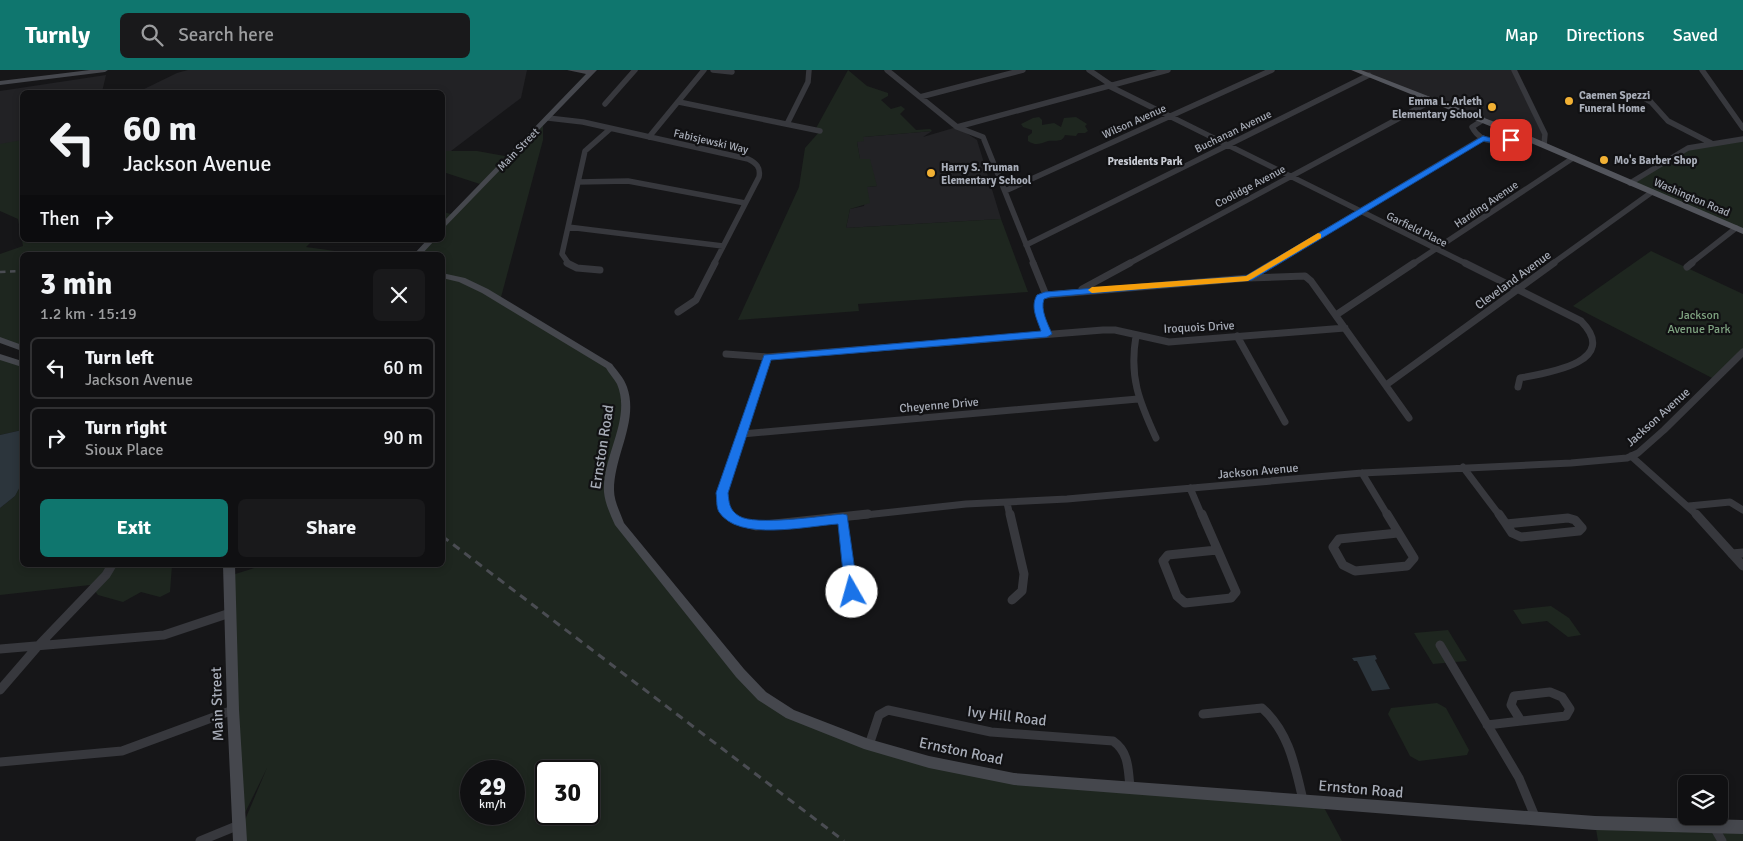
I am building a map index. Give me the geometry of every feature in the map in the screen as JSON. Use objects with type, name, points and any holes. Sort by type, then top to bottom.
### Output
[{"type":"main road","name":"Washington Road","points":[[1355,70],[1520,135],[1739,229]]},
{"type":"street","points":[[0,83],[105,70]]},
{"type":"street","points":[[570,70],[593,71]]},
{"type":"street","points":[[605,104],[635,70]]},
{"type":"street","points":[[649,137],[704,70]]},
{"type":"street","points":[[713,70],[732,72]]},
{"type":"street","points":[[787,124],[808,82],[809,70]]},
{"type":"street","points":[[887,70],[957,127],[983,137]]},
{"type":"street","points":[[920,97],[1023,70]]},
{"type":"street","name":"Garfield Place","points":[[1089,70],[1110,86],[1581,321],[1593,337],[1593,344],[1589,353],[1582,360],[1565,368],[1520,378],[1518,387]]},
{"type":"street","points":[[957,127],[1168,70]]},
{"type":"street","name":"Wilson Avenue","points":[[1005,191],[1272,70]]},
{"type":"street","points":[[1514,70],[1545,134],[1544,145]]},
{"type":"street","points":[[1702,70],[1743,128]]},
{"type":"street","name":"Main Street","points":[[445,225],[593,71]]},
{"type":"street","name":"Buchanan Avenue","points":[[1026,245],[1369,75]]},
{"type":"street","points":[[1644,98],[1654,103],[1660,114],[1667,120],[1712,144]]},
{"type":"street","name":"Coolidge Avenue","points":[[1078,291],[1433,100]]},
{"type":"street","points":[[679,102],[820,131]]},
{"type":"street","name":"Fabisjewski Way","points":[[548,118],[583,122],[649,137],[752,161],[758,166],[760,172],[696,300],[678,312]]},
{"type":"street","points":[[1483,120],[1472,127],[1475,133],[1483,138],[1501,142],[1511,140],[1520,135]]},
{"type":"street","points":[[978,122],[1046,295]]},
{"type":"street","points":[[600,270],[574,267],[563,259],[562,254],[585,150],[610,129]]},
{"type":"street","points":[[1248,278],[1483,138]]},
{"type":"street","points":[[1630,182],[1688,148],[1743,140]]},
{"type":"street","name":"Harding Avenue","points":[[1336,315],[1573,158]]},
{"type":"street","points":[[578,182],[628,181],[745,203]]},
{"type":"street","name":"Cleveland Avenue","points":[[1386,385],[1652,192]]},
{"type":"street","points":[[568,227],[723,246]]},
{"type":"street","points":[[1687,268],[1739,229]]},
{"type":"street","points":[[420,252],[429,242]]},
{"type":"street","name":"Ernston Road","points":[[445,275],[485,290],[609,366],[621,385],[625,399],[624,416],[609,489],[611,506],[620,525],[740,673],[762,696],[790,714],[869,745],[930,762],[1014,779],[1627,825],[1743,827]]},
{"type":"street","points":[[1047,334],[1038,303],[1040,297],[1046,295],[1248,278],[1306,276],[1409,418]]},
{"type":"street","name":"Iroquois Drive","points":[[726,354],[767,357],[1109,330],[1169,342],[1345,328]]},
{"type":"street","points":[[1136,336],[1132,366],[1138,399],[1156,438]]},
{"type":"street","points":[[1237,336],[1285,422]]},
{"type":"street","points":[[0,340],[20,347]]},
{"type":"street","name":"Jackson Avenue","points":[[742,434],[722,493],[724,509],[735,520],[756,526],[966,504],[1067,500],[1362,473],[1615,460],[1638,454],[1743,352]]},
{"type":"street","points":[[0,356],[20,363]]},
{"type":"street","points":[[742,434],[767,357]]},
{"type":"street","name":"Cheyenne Drive","points":[[742,434],[1138,399]]},
{"type":"street","points":[[1631,456],[1689,506],[1743,566]]},
{"type":"street","points":[[1463,467],[1512,533],[1521,537],[1579,532],[1582,528],[1575,520],[1568,518],[1506,524]]},
{"type":"street","points":[[1362,473],[1414,558],[1407,566],[1356,571],[1343,564],[1333,547],[1338,539],[1398,533]]},
{"type":"street","points":[[1190,488],[1236,592],[1231,598],[1186,603],[1177,596],[1163,561],[1168,555],[1217,550]]},
{"type":"street","points":[[1007,502],[1024,574],[1022,591],[1012,600]]},
{"type":"street","points":[[1689,506],[1730,502],[1743,510]]},
{"type":"street","points":[[843,518],[852,592]]},
{"type":"street","points":[[1732,554],[1743,553]]},
{"type":"street","points":[[0,690],[38,646],[106,575],[111,567]]},
{"type":"street","name":"Main Street","points":[[229,567],[233,710],[240,841]]},
{"type":"street","points":[[0,649],[164,635],[230,612]]},
{"type":"street","points":[[1440,645],[1519,778],[1536,819]]},
{"type":"street","points":[[1487,725],[1566,716],[1570,709],[1562,697],[1550,692],[1514,696],[1511,705],[1521,721]]},
{"type":"street","points":[[1203,714],[1262,708],[1274,716],[1282,728],[1291,752],[1303,800]]},
{"type":"street","points":[[0,762],[122,751],[233,710]]},
{"type":"street","name":"Ivy Hill Road","points":[[869,745],[880,715],[888,710],[991,732],[1113,741],[1121,746],[1125,752],[1130,787]]},
{"type":"street","points":[[200,841],[239,825]]},
{"type":"street","points":[[1714,827],[1722,841]]},
{"type":"shaded area","points":[[188,70],[527,70],[521,98],[447,154],[445,154],[445,90],[142,90],[177,73]]},
{"type":"shaded area","name":"Emma L. Arleth Elementary School","points":[[1355,70],[1514,70],[1545,134],[1544,145]]},
{"type":"shaded area","points":[[106,75],[102,90],[20,90],[20,143],[0,147],[0,91]]},
{"type":"shaded area","name":"Harry S. Truman Elementary School","points":[[957,127],[977,140],[1001,219],[846,228],[850,209],[864,206],[867,187],[877,186],[860,160],[857,142],[863,137],[932,131],[923,137]]},
{"type":"shaded area","points":[[20,430],[20,487],[15,496],[0,508],[0,435]]},
{"type":"shaded area","points":[[1375,655],[1377,659],[1375,660],[1390,689],[1372,691],[1357,661],[1354,661],[1352,658]]},
{"type":"green space","points":[[848,70],[867,86],[888,93],[888,96],[881,100],[891,109],[901,106],[905,109],[900,114],[916,130],[930,129],[932,131],[863,137],[864,141],[857,142],[860,159],[870,159],[877,186],[867,187],[870,203],[850,209],[846,228],[1001,219],[1028,292],[858,304],[859,311],[738,320],[799,187],[805,148],[820,131],[815,130]]},
{"type":"green space","points":[[1039,117],[1042,120],[1042,125],[1054,123],[1061,127],[1064,118],[1076,117],[1087,124],[1085,126],[1088,131],[1078,133],[1076,136],[1065,135],[1060,140],[1033,144],[1028,141],[1028,136],[1032,133],[1032,130],[1023,127],[1021,124]]},
{"type":"green space","points":[[543,122],[543,140],[500,301],[609,366],[625,399],[609,489],[620,525],[762,696],[869,745],[1014,779],[1321,802],[1342,841],[236,841],[267,768],[239,825],[229,576],[258,567],[445,567],[445,252],[420,252],[429,242],[445,242],[445,212],[455,215],[483,185],[445,173],[445,151],[477,151],[510,157]]},
{"type":"green space","points":[[1743,139],[1743,231],[1630,183],[1688,148]]},
{"type":"green space","points":[[20,140],[20,230],[18,219],[0,211],[0,144]]},
{"type":"green space","points":[[22,242],[311,242],[306,247],[335,251],[20,252],[20,347],[0,340],[0,254],[23,246]]},
{"type":"green space","name":"Jackson Avenue Park","points":[[1651,251],[1743,294],[1743,352],[1714,379],[1573,306]]},
{"type":"green space","points":[[0,357],[20,363],[20,430],[0,435]]},
{"type":"green space","points":[[20,487],[20,567],[172,567],[170,592],[160,597],[141,592],[123,602],[98,595],[90,585],[0,595],[0,508],[15,496]]},
{"type":"green space","points":[[1551,606],[1569,618],[1581,635],[1568,637],[1547,621],[1522,624],[1513,610]]},
{"type":"green space","points":[[1448,630],[1467,661],[1433,664],[1414,633]]},
{"type":"green space","points":[[1437,703],[1446,708],[1469,750],[1467,755],[1419,761],[1410,756],[1388,714],[1391,708]]},
{"type":"green space","points":[[1595,823],[1743,826],[1743,841],[1598,841]]},
{"type":"railway","points":[[0,272],[20,271]]},
{"type":"railway","points":[[445,538],[844,841]]},
{"type":"slow traffic","points":[[1092,290],[1248,278],[1318,236]]},
{"type":"place","name":"Caemen Spezzi Funeral Home","points":[[1569,101]]},
{"type":"place","name":"Emma L. Arleth Elementary School","points":[[1492,107]]},
{"type":"place","name":"Mo's Barber Shop","points":[[1604,160]]},
{"type":"place","name":"Harry S. Truman Elementary School","points":[[931,173]]},
{"type":"district","name":"Presidents Park","points":[[1145,161]]},
{"type":"route","points":[[852,592],[843,518],[756,526],[735,520],[724,509],[722,493],[726,478],[767,357],[1047,334],[1038,303],[1040,297],[1049,294],[1248,278],[1483,138],[1495,142],[1511,140]]}]
